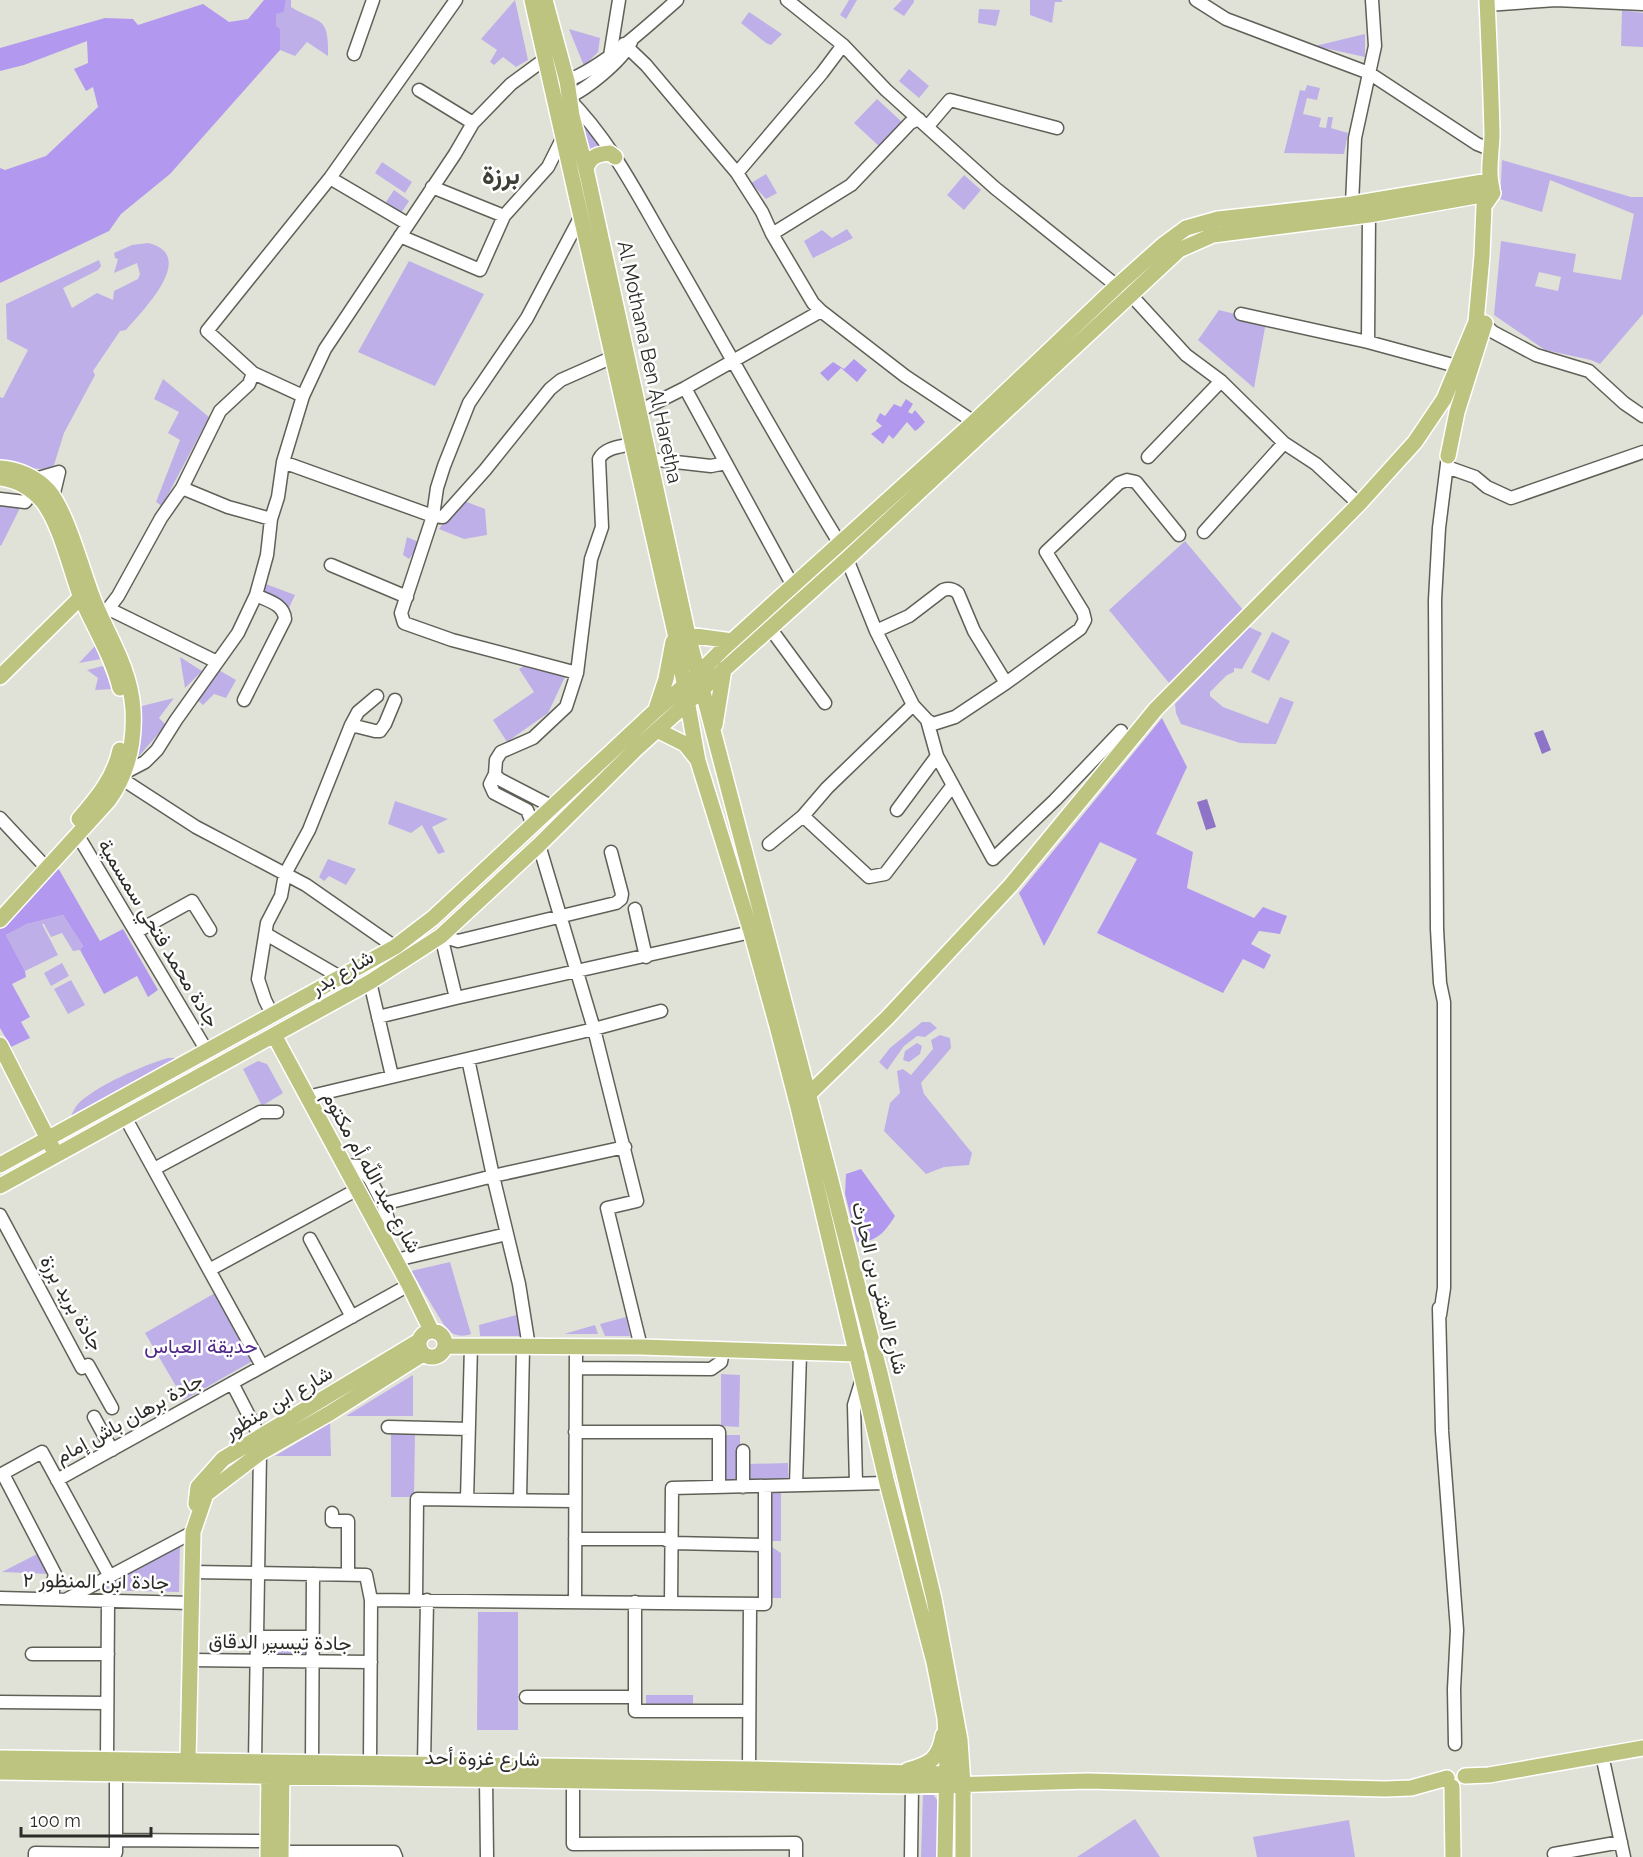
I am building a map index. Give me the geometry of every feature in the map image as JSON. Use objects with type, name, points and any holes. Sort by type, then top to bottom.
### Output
[{"type":"main road","points":[[532,0],[552,86],[562,100]]},
{"type":"main road","points":[[545,0],[567,81],[562,100],[563,137],[632,444],[681,634],[655,711]]},
{"type":"main road","points":[[1448,462],[1457,412],[1484,324],[1491,254],[1492,150],[1487,2]]},
{"type":"main road","name":"Al Mothana Ben Al Haretha","points":[[562,100],[586,169],[650,459],[681,634]]},
{"type":"main road","points":[[586,169],[588,163],[597,155],[610,153],[615,157]]},
{"type":"main road","points":[[700,682],[724,669],[847,559],[1078,335],[1117,286],[1186,228],[1218,219],[1491,187]]},
{"type":"main road","points":[[700,682],[732,641],[974,422],[1078,335],[1131,295],[1179,250],[1213,235],[1369,215],[1491,187]]},
{"type":"main road","points":[[808,1095],[887,1018],[1011,885],[1161,703],[1359,504],[1415,442],[1444,399],[1476,322],[1484,206],[1491,187]]},
{"type":"main road","points":[[0,468],[15,470],[50,503],[60,508],[86,596],[119,682],[123,703],[123,735],[118,761],[107,783],[0,909]]},
{"type":"main road","points":[[0,478],[32,486]]},
{"type":"main road","points":[[840,544],[847,559]]},
{"type":"main road","points":[[0,920],[109,800],[123,776],[132,736],[132,697],[122,660],[105,613],[86,596]]},
{"type":"main road","points":[[0,677],[86,596]]},
{"type":"main road","points":[[681,634],[732,641]]},
{"type":"main road","name":"شارع المثنى بن الحارث","points":[[681,634],[700,682],[879,1368],[934,1599],[960,1740],[945,1857]]},
{"type":"main road","name":"شارع المثنى بن الحارث","points":[[681,634],[687,703],[698,761],[751,932],[798,1107],[887,1483],[934,1662],[955,1780],[963,1857]]},
{"type":"main road","points":[[714,736],[724,669]]},
{"type":"main road","name":"شارع بدر","points":[[0,1186],[370,982],[441,936],[539,845],[632,744],[655,711],[685,686],[700,682]]},
{"type":"main road","name":"شارع بدر","points":[[0,1165],[44,1133],[207,1051],[395,947],[433,918],[553,807],[632,744],[657,730],[687,703],[700,682]]},
{"type":"main road","points":[[657,730],[685,744],[698,761]]},
{"type":"main road","name":"شارع عبد اللّه أم مكتوم","points":[[274,1035],[383,1235],[431,1330]]},
{"type":"main road","points":[[0,1045],[56,1155]]},
{"type":"main road","points":[[0,1060],[31,1115],[44,1133]]},
{"type":"main road","points":[[431,1330],[442,1335],[445,1346],[442,1353],[434,1357],[421,1348],[423,1334],[431,1330]]},
{"type":"main road","points":[[445,1346],[641,1347],[857,1354]]},
{"type":"main road","name":"شارع ابن منظور","points":[[188,1760],[192,1572],[198,1487],[223,1459],[421,1348]]},
{"type":"main road","name":"شارع ابن منظور","points":[[194,1528],[206,1494],[260,1453],[330,1413],[421,1348]]},
{"type":"main road","points":[[890,1774],[927,1764],[935,1756],[940,1748],[945,1718]]},
{"type":"main road","points":[[955,1780],[1411,1788],[1643,1748]]},
{"type":"main road","name":"شارع غزوة أحد","points":[[0,1758],[188,1760],[486,1779],[912,1786],[955,1780]]},
{"type":"main road","name":"شارع غزوة أحد","points":[[0,1772],[116,1774],[312,1763],[370,1763],[749,1769],[890,1774],[955,1780]]},
{"type":"main road","points":[[272,1767],[268,1841],[276,1855]]},
{"type":"main road","points":[[272,1767],[276,1855]]},
{"type":"main road","points":[[1453,1857],[1456,1782]]},
{"type":"main road","points":[[1456,1782],[1460,1857]]},
{"type":"street","points":[[354,54],[373,0]]},
{"type":"street","points":[[303,396],[253,373],[207,331],[330,178],[456,0]]},
{"type":"street","points":[[610,56],[619,0]]},
{"type":"street","points":[[552,86],[567,81],[629,44],[677,0]]},
{"type":"street","points":[[788,0],[843,45],[886,90],[996,188],[1117,286]]},
{"type":"street","points":[[1197,0],[1226,19],[1369,73],[1477,144],[1492,150]]},
{"type":"street","points":[[1352,204],[1355,138],[1376,46],[1372,0]]},
{"type":"street","points":[[1487,2],[1556,0],[1643,4]]},
{"type":"street","points":[[629,44],[622,57],[578,93],[562,100],[602,136],[840,544]]},
{"type":"street","points":[[629,44],[737,173],[762,212],[772,234],[813,303],[905,376],[974,422]]},
{"type":"street","points":[[737,173],[843,45]]},
{"type":"street","points":[[395,947],[306,885],[196,827],[123,776],[146,762],[157,750],[238,633],[255,595],[267,555],[271,519],[278,497],[283,462],[303,396],[325,349],[473,123],[511,84],[545,59]]},
{"type":"street","points":[[418,90],[473,123]]},
{"type":"street","points":[[772,234],[851,185],[910,123],[924,123],[950,100],[1056,128]]},
{"type":"street","points":[[400,236],[480,270],[504,216],[549,167],[563,137]]},
{"type":"street","points":[[549,167],[570,165]]},
{"type":"street","points":[[330,178],[408,224]]},
{"type":"street","points":[[432,187],[504,216]]},
{"type":"street","points":[[1368,342],[1369,215]]},
{"type":"street","points":[[577,673],[452,640],[404,623],[401,613],[433,516],[437,488],[444,466],[469,403],[527,318],[581,216]]},
{"type":"street","points":[[1131,295],[1186,355],[1221,381],[1284,443],[1316,464],[1359,504]]},
{"type":"street","points":[[639,411],[685,388],[821,311]]},
{"type":"street","points":[[1241,314],[1368,342],[1449,364]]},
{"type":"street","points":[[1484,324],[1493,332],[1536,355],[1589,371],[1624,403],[1643,416]]},
{"type":"street","points":[[283,462],[433,516],[443,517],[485,470],[550,389],[561,380],[613,357]]},
{"type":"street","points":[[217,662],[105,613],[161,518],[182,488],[220,411],[249,384],[253,373]]},
{"type":"street","points":[[1148,457],[1221,381]]},
{"type":"street","points":[[685,388],[793,586]]},
{"type":"street","points":[[1204,532],[1284,443]]},
{"type":"street","points":[[533,825],[527,810],[494,793],[490,783],[495,774],[496,760],[501,752],[533,738],[566,707],[577,673],[591,559],[602,526],[599,459],[607,450],[632,444]]},
{"type":"street","points":[[1455,1744],[1454,1689],[1457,1630],[1442,1431],[1440,1315],[1444,1288],[1444,1002],[1440,983],[1437,929],[1435,600],[1439,528],[1448,462],[1475,477],[1487,487],[1511,498],[1643,452]]},
{"type":"street","points":[[650,459],[711,466],[726,463]]},
{"type":"street","points":[[0,499],[25,502],[32,486],[59,472],[50,503]]},
{"type":"street","points":[[847,559],[876,632],[914,705],[933,724],[955,717],[1080,629],[1083,625],[1083,612],[1046,552],[1119,483],[1127,480],[1136,482],[1179,535]]},
{"type":"street","points":[[182,488],[228,507],[271,519]]},
{"type":"street","points":[[331,565],[407,597]]},
{"type":"street","points":[[876,632],[909,616],[943,590],[955,590],[974,631],[1006,683]]},
{"type":"street","points":[[244,699],[285,619],[285,611],[280,606],[255,595]]},
{"type":"street","points":[[770,628],[825,703]]},
{"type":"street","points":[[272,1014],[258,978],[270,916],[281,896],[285,874],[309,830],[351,725],[358,712],[377,696]]},
{"type":"street","points":[[351,725],[380,731],[395,700]]},
{"type":"street","points":[[769,844],[803,816],[827,788],[914,705]]},
{"type":"street","points":[[927,720],[937,756],[993,858],[1055,800],[1121,731]]},
{"type":"street","points":[[897,810],[937,756]]},
{"type":"street","points":[[495,774],[499,779],[553,807]]},
{"type":"street","points":[[803,816],[869,877],[885,874],[953,784]]},
{"type":"street","points":[[0,813],[41,862]]},
{"type":"street","name":"جادة محمد فتحي سمسمية","points":[[78,834],[207,1051]]},
{"type":"street","points":[[539,845],[594,1029],[637,1201],[607,1208],[641,1347]]},
{"type":"street","points":[[456,998],[441,936],[458,941],[616,903],[621,899],[622,894],[611,852]]},
{"type":"street","points":[[136,932],[192,900],[210,930]]},
{"type":"street","points":[[635,909],[646,957]]},
{"type":"street","points":[[378,1017],[751,932]]},
{"type":"street","points":[[266,934],[340,977]]},
{"type":"street","points":[[370,982],[392,1076]]},
{"type":"street","points":[[307,1097],[662,1011]]},
{"type":"street","points":[[468,1059],[519,1284],[526,1347],[520,1500]]},
{"type":"street","points":[[154,1169],[260,1112],[277,1112]]},
{"type":"street","points":[[125,1117],[262,1366]]},
{"type":"street","points":[[383,1204],[494,1176],[625,1147]]},
{"type":"street","points":[[344,1165],[359,1166],[370,1179],[389,1222],[383,1235]]},
{"type":"street","points":[[209,1270],[358,1189]]},
{"type":"street","name":"جادة بريد برزة","points":[[0,1215],[82,1368],[88,1365],[112,1408]]},
{"type":"street","points":[[396,1260],[507,1234]]},
{"type":"street","points":[[310,1239],[352,1317]]},
{"type":"street","name":"جادة برهان باش إمام","points":[[57,1480],[409,1285]]},
{"type":"street","points":[[467,1500],[471,1347]]},
{"type":"street","points":[[574,1602],[576,1347]]},
{"type":"street","points":[[576,1368],[711,1369],[721,1362],[723,1350]]},
{"type":"street","points":[[796,1485],[800,1353]]},
{"type":"street","points":[[856,1484],[854,1405],[863,1378]]},
{"type":"street","points":[[232,1383],[260,1437]]},
{"type":"street","points":[[94,1417],[112,1450]]},
{"type":"street","points":[[388,1427],[469,1429]]},
{"type":"street","points":[[575,1432],[719,1432],[719,1487]]},
{"type":"street","points":[[743,1451],[743,1487]]},
{"type":"street","points":[[109,1575],[42,1452],[2,1474],[55,1574],[53,1582],[59,1600],[109,1575],[194,1528]]},
{"type":"street","points":[[260,1453],[256,1661],[272,1767]]},
{"type":"street","points":[[671,1603],[672,1488],[887,1483]]},
{"type":"street","points":[[370,1600],[765,1604],[765,1486]]},
{"type":"street","points":[[424,1764],[417,1500],[575,1501]]},
{"type":"street","points":[[332,1513],[332,1521],[348,1521],[348,1575]]},
{"type":"street","points":[[575,1539],[664,1539],[672,1543],[764,1545]]},
{"type":"street","points":[[192,1572],[366,1575],[370,1600],[370,1763]]},
{"type":"street","points":[[312,1763],[313,1574]]},
{"type":"street","name":"جادة ابن المنظور ٢","points":[[0,1598],[191,1603]]},
{"type":"street","points":[[106,1759],[108,1601]]},
{"type":"street","points":[[635,1602],[635,1711],[749,1711]]},
{"type":"street","points":[[749,1769],[750,1604]]},
{"type":"street","points":[[256,1637],[312,1637]]},
{"type":"street","points":[[32,1654],[108,1654]]},
{"type":"street","name":"جادة تيسير الدقاق","points":[[190,1660],[370,1662]]},
{"type":"street","points":[[526,1697],[635,1697]]},
{"type":"street","points":[[0,1702],[107,1703]]},
{"type":"street","points":[[1602,1755],[1624,1857]]},
{"type":"street","points":[[35,1857],[35,1853],[114,1855],[116,1852],[116,1774]]},
{"type":"street","points":[[486,1779],[487,1857]]},
{"type":"street","points":[[572,1857],[573,1781]]},
{"type":"street","points":[[911,1857],[912,1786]]},
{"type":"street","points":[[116,1840],[268,1841]]},
{"type":"street","points":[[1554,1854],[1621,1842]]},
{"type":"street","points":[[692,1843],[692,1857]]},
{"type":"street","points":[[573,1844],[796,1843],[796,1857]]},
{"type":"street","points":[[276,1855],[394,1852],[396,1857]]},
{"type":"green space","points":[[286,0],[291,0],[291,7],[321,22],[327,33],[328,56],[307,42],[295,56],[280,50],[280,29],[276,25],[276,13],[284,12]]},
{"type":"green space","points":[[515,0],[528,60],[516,67],[503,57],[494,65],[490,62],[497,50],[481,39]]},
{"type":"green space","points":[[849,0],[857,0],[846,19],[840,15]]},
{"type":"green space","points":[[902,0],[914,0],[904,16],[893,9]]},
{"type":"green space","points":[[1030,0],[1062,0],[1062,2],[1055,2],[1052,23],[1030,15]]},
{"type":"green space","points":[[979,9],[1000,10],[996,26],[978,23]]},
{"type":"green space","points":[[1622,10],[1643,13],[1643,47],[1621,46]]},
{"type":"green space","points":[[749,12],[782,34],[771,45],[741,23]]},
{"type":"green space","points":[[569,29],[600,38],[598,52],[584,66]]},
{"type":"green space","points":[[1365,34],[1365,57],[1315,46]]},
{"type":"green space","points":[[909,69],[929,86],[919,98],[899,81]]},
{"type":"green space","points":[[1307,85],[1320,88],[1317,100],[1307,98],[1303,114],[1321,118],[1319,127],[1326,128],[1328,117],[1333,117],[1331,128],[1348,133],[1344,154],[1284,153],[1300,90],[1305,91]]},
{"type":"green space","points":[[877,99],[902,122],[880,147],[854,123]]},
{"type":"green space","points":[[584,120],[609,150],[588,158]]},
{"type":"green space","points":[[1502,160],[1631,197],[1643,197],[1643,314],[1600,364],[1545,350],[1494,315],[1501,241],[1576,254],[1573,272],[1621,280],[1634,214],[1550,180],[1542,212],[1500,199]],"holes":[[[1539,272],[1561,277],[1558,291],[1535,286]]]},
{"type":"green space","points":[[382,162],[412,182],[405,193],[375,173]]},
{"type":"green space","points":[[766,174],[777,193],[766,199],[751,183]]},
{"type":"green space","points":[[964,175],[981,190],[964,210],[947,195]]},
{"type":"green space","points":[[394,190],[409,201],[401,213],[386,202]]},
{"type":"green space","points":[[847,229],[853,238],[813,258],[804,241],[822,230],[832,238]]},
{"type":"green space","points":[[148,243],[162,249],[168,259],[168,271],[153,297],[126,330],[120,331],[93,371],[95,375],[64,433],[54,465],[48,469],[39,469],[0,464],[0,397],[3,398],[28,350],[7,339],[6,304],[99,260],[101,266],[98,270],[63,288],[72,308],[97,293],[113,300],[114,291],[138,279],[140,274],[137,263],[114,273],[118,259],[115,258],[114,253],[132,245]]},
{"type":"green space","points":[[409,261],[484,294],[435,386],[358,352]]},
{"type":"green space","points":[[1219,310],[1266,322],[1254,388],[1198,340]]},
{"type":"green space","points":[[163,379],[209,417],[162,506],[156,502],[180,440],[168,433],[179,412],[154,399]]},
{"type":"green space","points":[[459,499],[485,509],[487,535],[464,539],[439,529]]},
{"type":"green space","points":[[0,501],[21,506],[1,546],[0,545]]},
{"type":"green space","points":[[407,537],[421,543],[409,559],[403,555]]},
{"type":"green space","points":[[1185,541],[1244,611],[1169,683],[1109,610]]},
{"type":"green space","points":[[263,583],[295,595],[288,610],[257,598]]},
{"type":"green space","points":[[1249,627],[1262,633],[1242,669],[1234,668],[1234,672],[1227,675],[1210,692],[1210,696],[1223,707],[1268,724],[1280,697],[1294,702],[1276,744],[1240,743],[1181,724],[1176,713],[1175,704]]},
{"type":"green space","points":[[1272,632],[1290,641],[1269,681],[1251,672]]},
{"type":"green space","points":[[95,646],[101,659],[79,663]]},
{"type":"green space","points":[[180,657],[202,671],[185,688]]},
{"type":"green space","points":[[103,666],[112,689],[95,690],[98,678],[87,670]]},
{"type":"green space","points":[[524,666],[565,677],[548,713],[507,742],[493,720],[534,692],[519,669]]},
{"type":"green space","points":[[217,669],[236,680],[226,698],[214,694],[203,705],[195,698]]},
{"type":"green space","points":[[174,698],[159,718],[166,725],[139,756],[135,753],[138,707]]},
{"type":"green space","points":[[395,801],[448,819],[432,827],[445,852],[438,854],[422,825],[411,833],[388,824]]},
{"type":"green space","points":[[328,859],[356,869],[346,885],[329,876],[324,881],[319,877]]},
{"type":"green space","points":[[63,915],[83,946],[80,950],[73,951],[62,933],[51,937],[42,924],[58,955],[25,971],[6,935],[27,924]]},
{"type":"green space","points":[[62,963],[69,976],[51,986],[44,973]]},
{"type":"green space","points":[[71,980],[85,1005],[68,1014],[54,989]]},
{"type":"green space","points":[[922,1022],[930,1022],[937,1028],[925,1037],[917,1036],[904,1046],[887,1070],[879,1062],[890,1048]]},
{"type":"green space","points":[[940,1035],[950,1038],[951,1048],[921,1083],[924,1094],[972,1153],[969,1165],[944,1167],[926,1174],[884,1131],[890,1103],[900,1093],[897,1071],[903,1069],[911,1075],[933,1049],[931,1040]]},
{"type":"green space","points":[[917,1043],[922,1046],[920,1054],[909,1062],[903,1060],[905,1051]]},
{"type":"green space","points":[[168,1058],[178,1058],[71,1116],[78,1104],[96,1090],[133,1071]]},
{"type":"green space","points":[[258,1061],[267,1064],[283,1093],[262,1106],[243,1069]]},
{"type":"green space","points":[[450,1262],[471,1334],[468,1335],[456,1335],[447,1330],[411,1271]]},
{"type":"green space","name":"حديقة العباس","points":[[215,1293],[217,1297],[220,1296],[256,1359],[184,1400],[145,1333]]},
{"type":"green space","points":[[520,1314],[525,1336],[480,1336],[479,1325]]},
{"type":"green space","points":[[626,1317],[630,1336],[605,1336],[600,1324]]},
{"type":"green space","points":[[595,1325],[598,1334],[564,1334]]},
{"type":"green space","points":[[721,1374],[740,1375],[739,1427],[721,1426]]},
{"type":"green space","points":[[413,1375],[413,1416],[346,1416]]},
{"type":"green space","points":[[330,1423],[331,1456],[275,1456]]},
{"type":"green space","points":[[391,1433],[415,1433],[414,1497],[391,1497]]},
{"type":"green space","points":[[724,1435],[740,1435],[740,1481],[723,1481]]},
{"type":"green space","points":[[788,1463],[788,1478],[746,1480],[748,1464]]},
{"type":"green space","points":[[770,1493],[781,1493],[781,1541],[769,1541]]},
{"type":"green space","points":[[180,1540],[179,1592],[90,1590]]},
{"type":"green space","points":[[766,1543],[781,1553],[781,1598],[766,1598]]},
{"type":"green space","points":[[39,1553],[50,1574],[2,1572]]},
{"type":"green space","points":[[478,1612],[518,1612],[518,1730],[477,1730]]},
{"type":"green space","points":[[257,1637],[312,1637],[311,1661],[256,1661]]},
{"type":"green space","points":[[646,1695],[693,1695],[693,1710],[646,1710]]},
{"type":"green space","points":[[923,1794],[933,1794],[939,1803],[938,1857],[921,1857]]},
{"type":"green space","points":[[1135,1819],[1160,1857],[1077,1857]]},
{"type":"green space","points":[[1349,1820],[1355,1857],[1257,1857],[1253,1837]]},
{"type":"shaded area","points":[[264,0],[286,0],[284,12],[276,14],[276,25],[280,29],[280,50],[170,174],[121,214],[109,231],[0,283],[0,168],[5,170],[46,156],[98,107],[93,87],[86,91],[74,69],[88,63],[87,41],[24,65],[0,71],[0,48],[105,18],[133,19],[138,25],[203,4],[229,22],[248,19]]},
{"type":"shaded area","points":[[854,359],[867,370],[857,382],[841,368],[828,381],[820,373],[833,362],[844,369]]},
{"type":"shaded area","points":[[906,399],[913,404],[908,412],[912,414],[915,410],[925,422],[915,431],[907,422],[893,439],[889,435],[883,444],[871,434],[882,426],[876,421],[880,413],[885,416],[894,404],[901,407]]},
{"type":"shaded area","points":[[1162,718],[1187,767],[1156,834],[1193,852],[1187,888],[1254,918],[1263,907],[1287,916],[1280,934],[1259,931],[1251,944],[1271,955],[1264,969],[1243,959],[1223,993],[1097,933],[1137,859],[1100,842],[1044,946],[1019,893]]},
{"type":"shaded area","points":[[1543,730],[1551,750],[1542,754],[1534,733]]},
{"type":"shaded area","points":[[1207,799],[1216,827],[1206,830],[1197,802]]},
{"type":"shaded area","points":[[57,866],[100,941],[123,929],[158,990],[148,997],[137,976],[104,994],[80,950],[83,946],[63,915],[27,924],[6,935],[25,971],[26,977],[12,984],[30,1017],[21,1022],[30,1038],[11,1047],[0,1028],[0,925]]},
{"type":"shaded area","points":[[861,1169],[895,1216],[880,1235],[864,1242],[857,1242],[845,1194],[846,1174]]},
{"type":"district","name":"برزة","points":[[501,175]]}]
